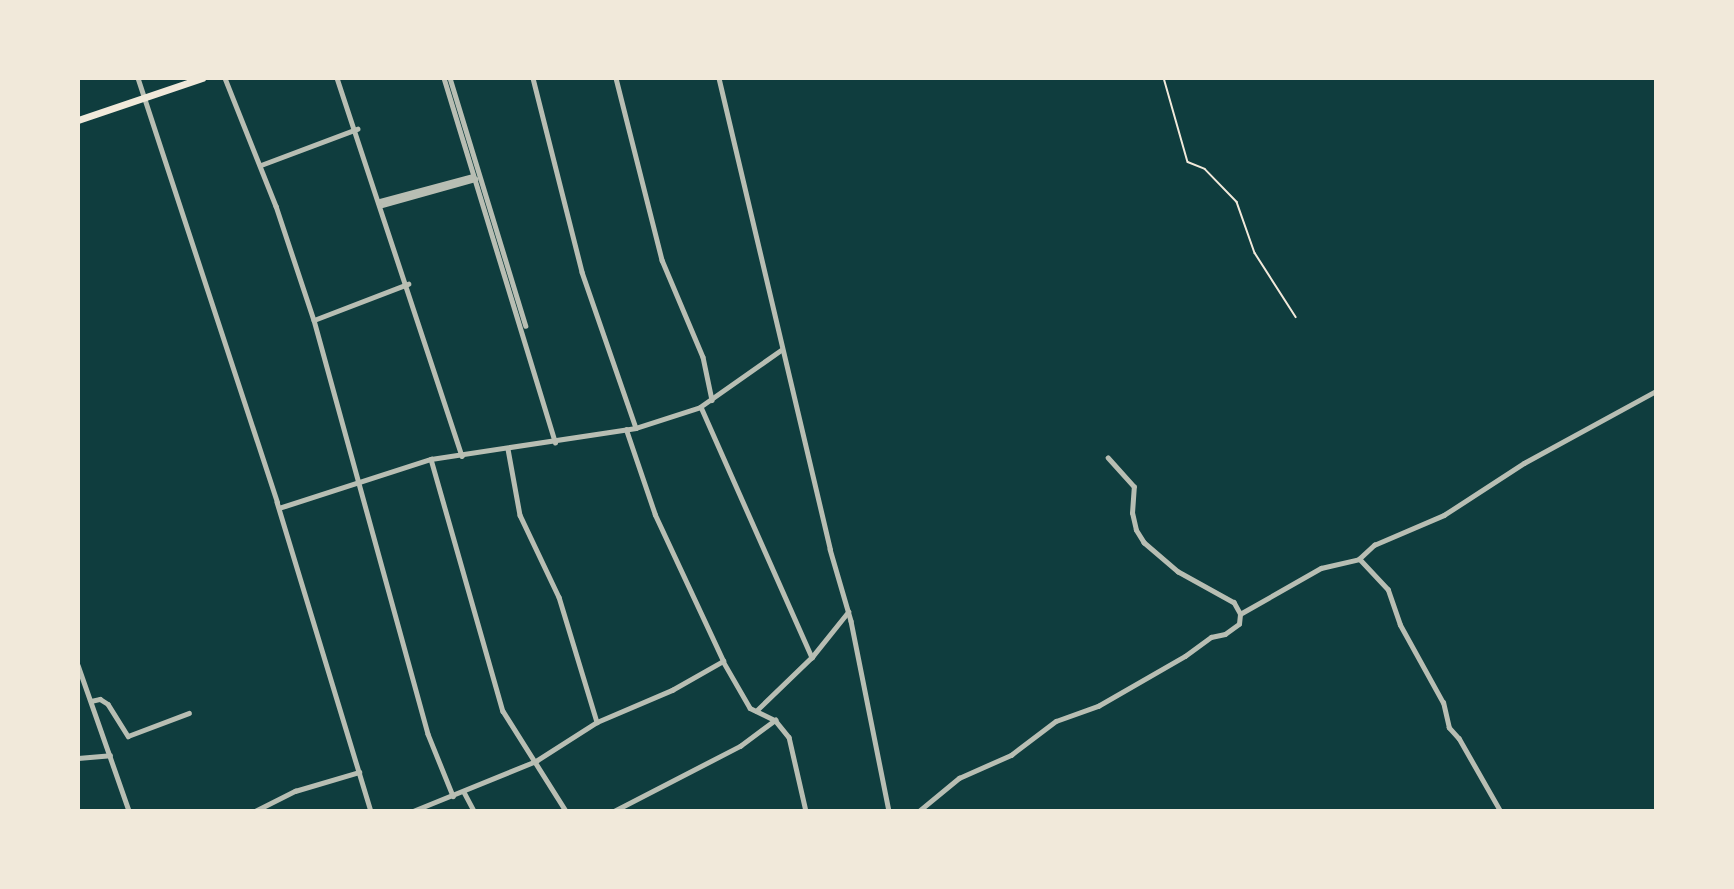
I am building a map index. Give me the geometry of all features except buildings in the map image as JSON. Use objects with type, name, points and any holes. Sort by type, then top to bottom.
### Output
[{"type":"main road","points":[[78,120],[145,100],[202,78]]},
{"type":"street","points":[[138,78],[279,508],[371,811]]},
{"type":"street","points":[[225,78],[261,165],[314,320],[357,482],[385,567],[428,734],[453,796]]},
{"type":"street","points":[[338,78],[408,284],[462,456]]},
{"type":"street","points":[[444,78],[526,326]]},
{"type":"street","points":[[450,78],[476,177],[555,442]]},
{"type":"street","points":[[533,78],[582,272],[636,428]]},
{"type":"street","points":[[616,78],[662,260],[703,357],[712,400]]},
{"type":"street","points":[[719,78],[782,350],[848,612],[890,811]]},
{"type":"street","points":[[261,165],[357,129]]},
{"type":"street","points":[[381,203],[476,177]]},
{"type":"street","points":[[314,320],[408,284]]},
{"type":"street","points":[[279,508],[431,459],[626,430],[701,408],[782,350]]},
{"type":"street","points":[[1240,614],[1321,568],[1359,559],[1374,545],[1444,515],[1524,464],[1656,391]]},
{"type":"street","points":[[701,408],[812,657]]},
{"type":"street","points":[[626,430],[655,515],[740,695],[756,711],[775,720],[789,737],[806,811]]},
{"type":"street","points":[[508,449],[520,515],[559,597],[597,722]]},
{"type":"street","points":[[919,811],[959,778],[1017,751],[1056,721],[1098,706],[1185,656],[1210,637],[1225,634],[1239,624],[1240,614],[1234,603],[1178,572],[1144,543],[1136,530],[1132,513],[1134,487],[1108,458]]},
{"type":"street","points":[[431,459],[503,711],[566,811]]},
{"type":"street","points":[[1359,559],[1388,590],[1400,625],[1443,703],[1449,728],[1459,739],[1500,811]]},
{"type":"street","points":[[756,711],[812,657],[848,612]]},
{"type":"street","points":[[413,811],[536,761],[597,722],[672,690],[723,661]]},
{"type":"street","points":[[78,665],[129,811]]},
{"type":"street","points":[[91,701],[100,699],[108,704],[128,736],[189,713]]},
{"type":"street","points":[[614,811],[740,746],[775,720]]},
{"type":"street","points":[[78,758],[110,755]]},
{"type":"street","points":[[255,811],[295,791],[359,772]]},
{"type":"street","points":[[464,792],[474,811]]},
{"type":"path","points":[[1164,78],[1188,162],[1205,169],[1237,202],[1255,253],[1296,317]]}]
